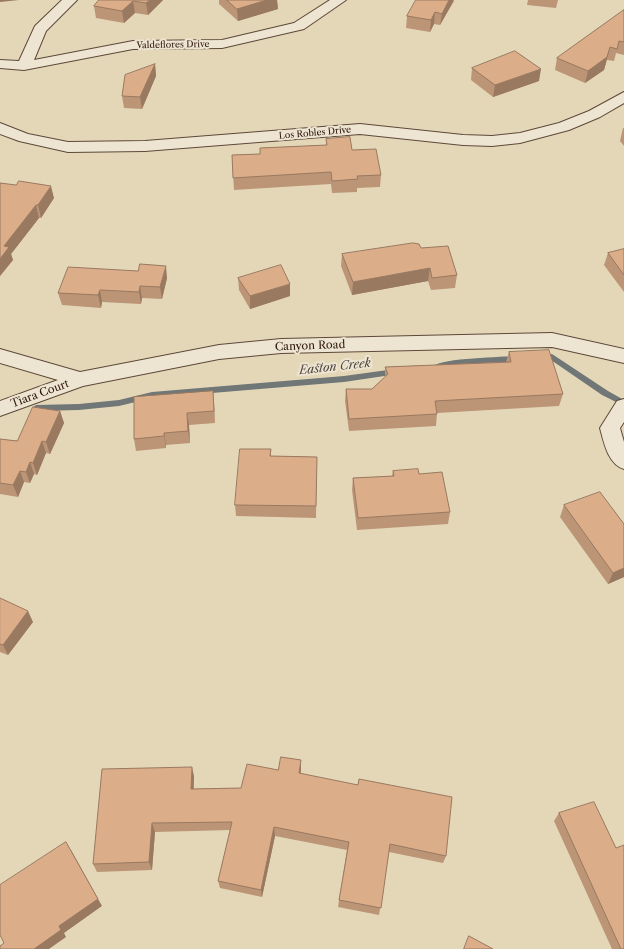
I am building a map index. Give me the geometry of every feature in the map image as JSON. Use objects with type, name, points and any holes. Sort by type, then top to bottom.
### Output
[{"type":"street","points":[[24,66],[40,29],[70,0]]},
{"type":"street","name":"Valdeflores Drive","points":[[0,64],[24,66],[133,45],[222,44],[299,26],[339,0]]},
{"type":"street","name":"Los Robles Drive","points":[[0,128],[24,138],[68,147],[145,146],[360,129],[386,130],[478,141],[498,140],[532,136],[590,116],[624,96]]},
{"type":"street","name":"Canyon Road","points":[[0,356],[80,380],[219,352],[281,346],[552,340],[624,356]]},
{"type":"street","name":"Tiara Court","points":[[0,409],[15,402],[80,380]]},
{"type":"street","points":[[624,406],[610,428],[614,447],[624,462]]},
{"type":"building","points":[[99,0],[150,0],[146,3],[133,1],[122,11],[94,6]]},
{"type":"building","points":[[227,0],[267,0],[237,9]]},
{"type":"building","points":[[416,0],[449,0],[442,14],[435,12],[431,20],[407,16]]},
{"type":"building","points":[[624,10],[624,42],[619,41],[617,49],[610,47],[607,57],[588,71],[557,58]]},
{"type":"building","points":[[515,51],[541,69],[495,85],[472,68]]},
{"type":"building","points":[[155,64],[140,97],[122,96],[125,75]]},
{"type":"building","points":[[350,137],[352,150],[376,149],[381,175],[357,176],[358,179],[332,181],[331,172],[233,178],[232,155],[260,154],[260,148],[327,145],[326,139]]},
{"type":"building","points":[[19,181],[51,186],[38,205],[36,205],[4,246],[9,247],[0,259],[0,183],[16,185]]},
{"type":"building","points":[[413,243],[419,244],[421,248],[448,246],[457,275],[432,278],[430,268],[353,282],[342,254]]},
{"type":"building","points":[[624,249],[624,275],[608,253]]},
{"type":"building","points":[[140,264],[166,266],[160,287],[140,286],[139,292],[100,290],[98,295],[58,293],[68,267],[138,271]]},
{"type":"building","points":[[281,265],[290,284],[250,296],[238,278]]},
{"type":"building","points":[[549,350],[563,394],[435,401],[437,414],[349,419],[346,389],[372,389],[388,374],[385,367],[511,362],[509,352]]},
{"type":"building","points":[[213,391],[214,411],[187,413],[188,431],[164,433],[164,436],[134,439],[134,397]]},
{"type":"building","points":[[33,407],[60,411],[46,442],[42,441],[33,463],[30,462],[26,472],[20,471],[13,485],[0,483],[0,439],[17,441]]},
{"type":"building","points":[[240,449],[271,449],[270,456],[317,457],[316,506],[235,505]]},
{"type":"building","points":[[418,469],[419,474],[442,472],[450,512],[358,518],[353,478],[394,476],[393,471]]},
{"type":"building","points":[[600,492],[624,524],[624,568],[613,573],[564,505]]},
{"type":"building","points":[[0,598],[28,611],[3,645],[0,644]]},
{"type":"building","points":[[281,757],[301,760],[299,773],[358,785],[359,779],[452,797],[446,856],[390,844],[381,908],[339,900],[349,842],[274,827],[261,890],[218,881],[232,822],[152,823],[149,862],[93,864],[102,769],[192,767],[191,789],[241,788],[247,764],[278,770]]},
{"type":"building","points":[[594,802],[616,848],[624,845],[624,949],[621,949],[559,813]]},
{"type":"building","points":[[66,842],[98,899],[59,926],[61,930],[34,949],[0,949],[0,946],[4,943],[0,935],[0,885]]},
{"type":"building","points":[[469,936],[493,949],[464,949]]},
{"type":"waterway","name":"Easton Creek","points":[[542,358],[552,357],[605,393],[624,403]]},
{"type":"waterway","name":"Easton Creek","points":[[438,366],[463,362],[517,359]]},
{"type":"waterway","name":"Easton Creek","points":[[36,408],[79,407],[119,403],[152,395],[344,379],[395,372]]}]
